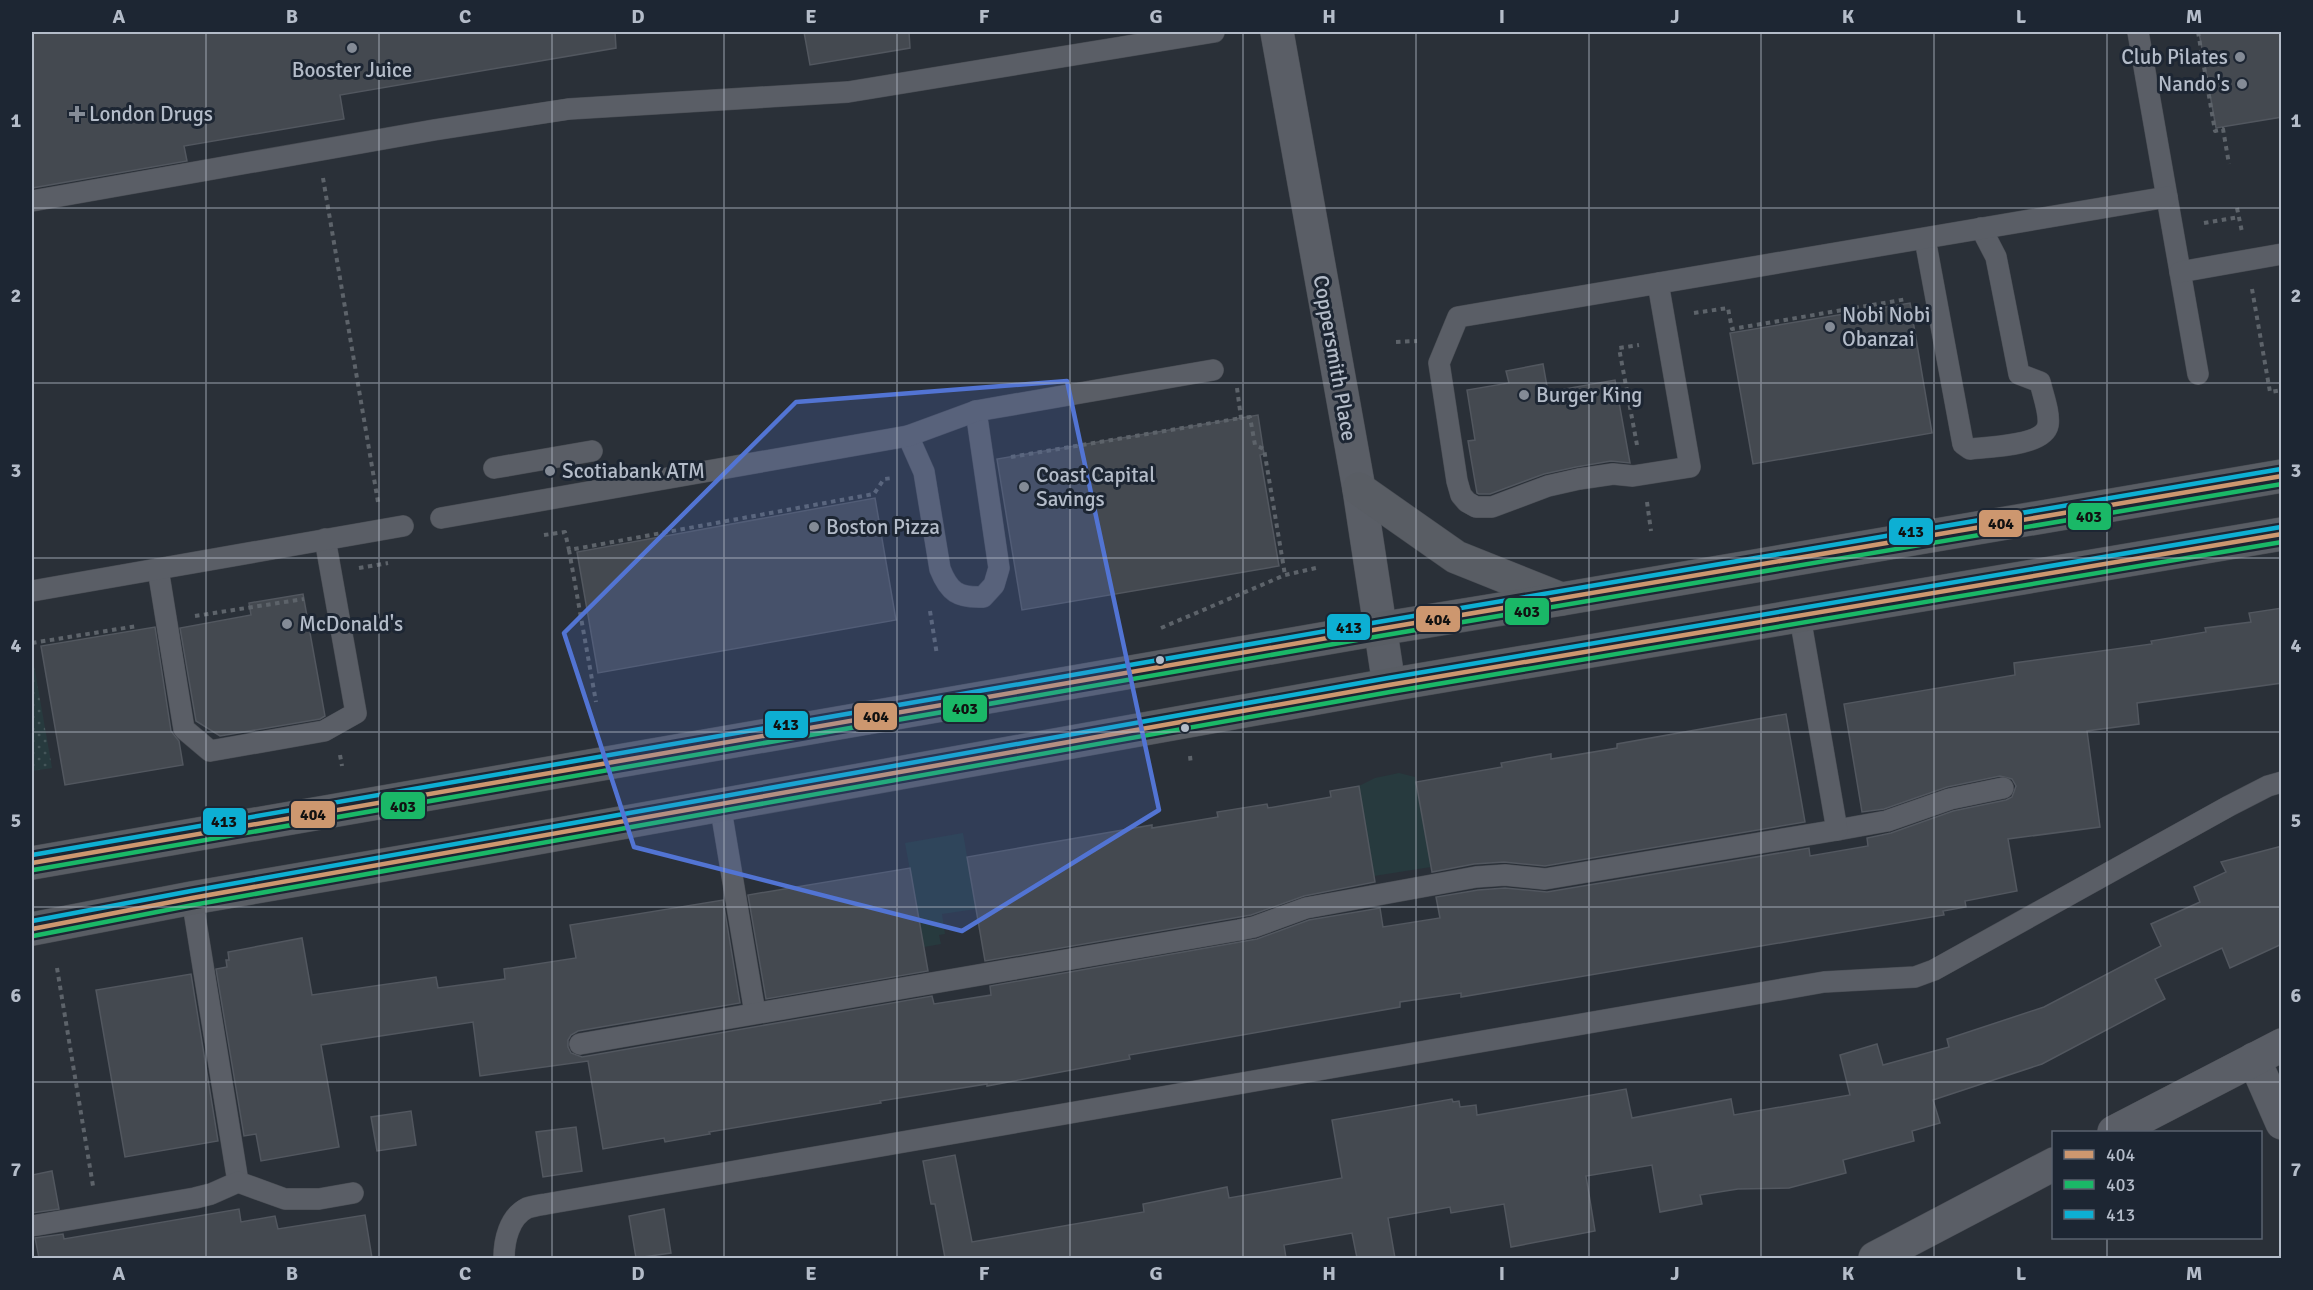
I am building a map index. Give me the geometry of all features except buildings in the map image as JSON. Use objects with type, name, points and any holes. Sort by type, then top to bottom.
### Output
[{"type":"main road","points":[[40,864],[494,781],[1379,628],[2282,476]]},
{"type":"main road","points":[[1359,489],[1456,557],[1562,599]]},
{"type":"main road","points":[[32,929],[192,898],[1389,685],[2282,534]]},
{"type":"street","name":"Coppersmith Place","points":[[1277,32],[1359,489],[1389,685]]},
{"type":"street","points":[[2116,1131],[2268,1052],[2282,1123]]},
{"type":"street","points":[[1875,1258],[2052,1165]]},
{"type":"lane","points":[[32,201],[434,130],[569,109],[848,92],[1215,32]]},
{"type":"lane","points":[[2138,32],[2198,374]]},
{"type":"lane","points":[[1658,283],[1690,467],[1633,476],[1613,474],[1579,479],[1548,486],[1492,507],[1476,507],[1467,502],[1461,495],[1456,482],[1439,363],[1458,317],[1981,228],[2167,197]]},
{"type":"lane","points":[[1925,238],[1963,444],[1970,449],[2034,441],[2045,432],[2048,424],[2040,382],[2019,374],[1996,257],[1981,228]]},
{"type":"lane","points":[[2180,272],[2282,254]]},
{"type":"lane","points":[[441,518],[908,436],[976,411],[1213,370]]},
{"type":"lane","points":[[908,436],[924,472],[940,569],[945,584],[966,598],[982,597],[994,585],[999,568],[976,411]]},
{"type":"lane","points":[[494,468],[592,451]]},
{"type":"lane","points":[[32,591],[402,526]]},
{"type":"lane","points":[[158,569],[184,729],[210,751],[324,731],[356,713],[325,539]]},
{"type":"lane","points":[[1800,616],[1837,830]]},
{"type":"lane","points":[[504,1258],[504,1240],[513,1223],[526,1209],[546,1204],[1824,982],[1915,977],[1934,970],[2229,806],[2268,786],[2282,783]]},
{"type":"lane","points":[[580,1044],[1239,930],[1254,927],[1306,908],[1476,877],[1505,875],[1545,879],[1837,830],[1887,821],[1950,799],[2003,788]]},
{"type":"lane","points":[[720,804],[755,1013]]},
{"type":"lane","points":[[192,898],[238,1182]]},
{"type":"lane","points":[[32,1226],[195,1198],[211,1194],[238,1182],[285,1199],[319,1199],[353,1193]]},
{"type":"path","points":[[2198,32],[2215,131],[2223,129],[2229,164]]},
{"type":"path","points":[[323,176],[378,503]]},
{"type":"path","points":[[2204,223],[2239,217],[2237,208]]},
{"type":"path","points":[[2251,282],[2270,392],[2282,390]]},
{"type":"path","points":[[1694,313],[1728,308],[1732,328],[1911,298]]},
{"type":"path","points":[[1396,342],[1426,340]]},
{"type":"path","points":[[1638,455],[1619,348],[1648,344]]},
{"type":"path","points":[[1213,370],[1237,387],[1241,418]]},
{"type":"path","points":[[1006,458],[1250,417],[1255,445],[1264,449],[1285,575]]},
{"type":"path","points":[[568,550],[873,494],[884,479],[894,477]]},
{"type":"path","points":[[1646,500],[1651,531]]},
{"type":"path","points":[[544,536],[565,532],[596,702]]},
{"type":"path","points":[[358,568],[388,563]]},
{"type":"path","points":[[1155,631],[1285,575],[1316,568]]},
{"type":"path","points":[[189,617],[303,599]]},
{"type":"path","points":[[32,643],[141,625]]},
{"type":"path","points":[[57,968],[97,1215]]},
{"type":"highlighted area","points":[[1067,381],[1159,810],[962,931],[634,847],[564,633],[796,402]]},
{"type":"green space","points":[[32,654],[52,768],[32,771]]},
{"type":"green space","points":[[1399,773],[1415,777],[1431,867],[1374,876],[1359,786],[1375,778]]},
{"type":"green space","points":[[963,833],[976,909],[942,914],[945,934],[939,935],[941,944],[924,947],[905,843]]},
{"type":"transit line","name":"413","points":[[32,855],[1378,622],[2281,469]]},
{"type":"transit line","name":"404","points":[[32,863],[1379,629],[2282,476]]},
{"type":"transit line","name":"403","points":[[33,870],[1380,636],[2282,484]]},
{"type":"transit line","name":"413","points":[[32,921],[1388,678],[2281,527]]},
{"type":"transit line","name":"404","points":[[32,929],[192,898],[1389,685],[2282,534]]},
{"type":"transit line","name":"403","points":[[33,936],[193,905],[1390,692],[2282,542]]},
{"type":"place","name":"Booster Juice","points":[[352,48]]},
{"type":"place","name":"Club Pilates","points":[[2240,57]]},
{"type":"place","name":"Nando's","points":[[2242,84]]},
{"type":"place","name":"London Drugs","points":[[77,114]]},
{"type":"place","name":"Nobi Nobi Obanzai","points":[[1830,327]]},
{"type":"place","name":"Burger King","points":[[1524,395]]},
{"type":"place","name":"Scotiabank ATM","points":[[550,471]]},
{"type":"place","name":"Coast Capital Savings","points":[[1024,487]]},
{"type":"place","name":"Boston Pizza","points":[[814,527]]},
{"type":"place","name":"McDonald's","points":[[287,624]]}]
